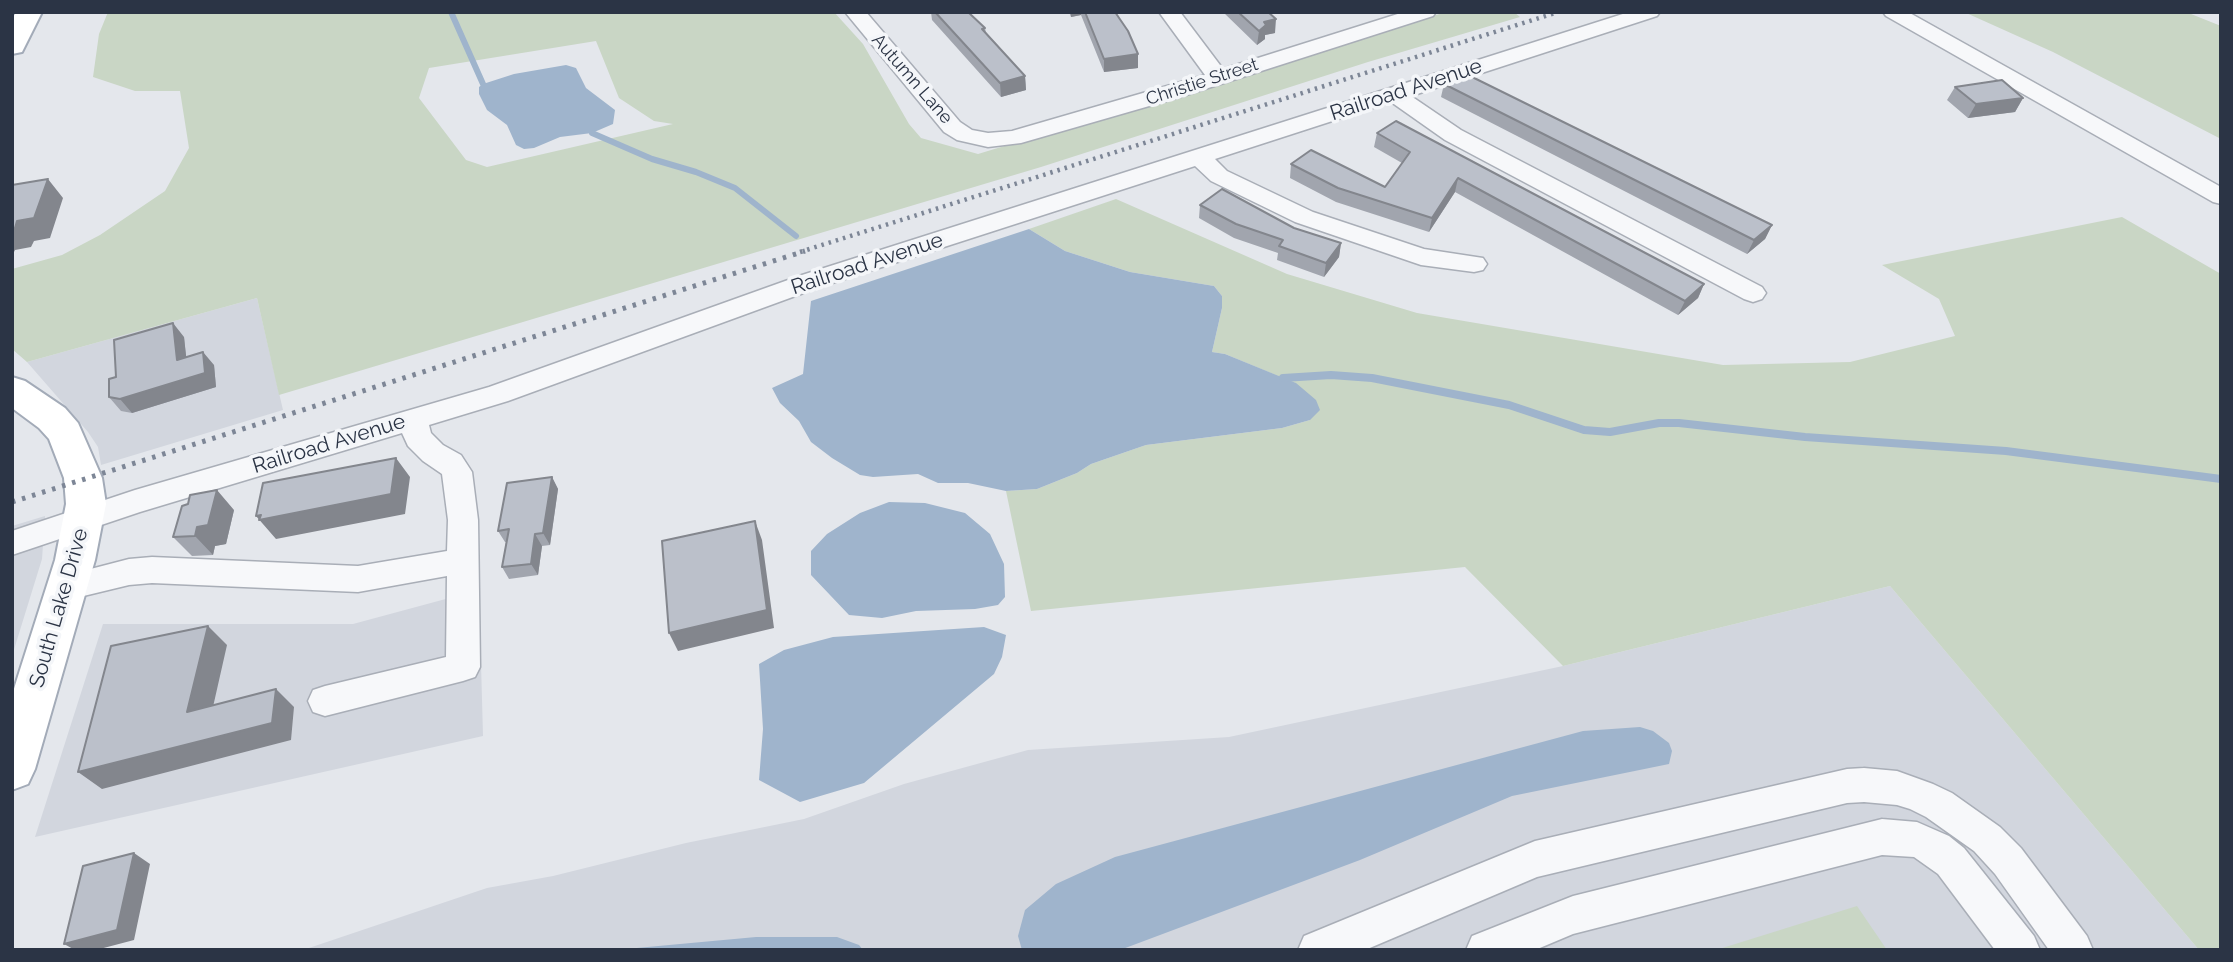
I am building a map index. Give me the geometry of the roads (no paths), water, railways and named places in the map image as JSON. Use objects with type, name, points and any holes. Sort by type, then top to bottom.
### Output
[{"type":"main road","points":[[12,46],[29,12]]},
{"type":"main road","name":"South Lake Drive","points":[[12,390],[52,418],[65,433],[83,478],[85,518],[12,769]]},
{"type":"street","points":[[12,15],[29,12]]},
{"type":"street","name":"Autumn Lane","points":[[855,12],[952,127],[976,139]]},
{"type":"street","points":[[1169,12],[1217,76]]},
{"type":"street","name":"Christie Street","points":[[976,139],[1013,138],[1169,93],[1426,12]]},
{"type":"street","name":"Railroad Avenue","points":[[12,543],[85,518],[519,387],[811,281],[1650,12]]},
{"type":"street","points":[[1893,12],[2221,197]]},
{"type":"street","points":[[1393,94],[1453,135],[1753,293]]},
{"type":"street","points":[[1199,157],[1219,176],[1304,217],[1421,257],[1474,264]]},
{"type":"street","points":[[325,701],[463,667],[463,520],[457,472],[451,463],[433,453],[418,438],[413,419]]},
{"type":"street","points":[[67,587],[152,569],[358,579],[463,561]]},
{"type":"street","points":[[1318,950],[1535,859],[1847,786],[1864,785],[1896,788],[1920,796],[1940,805],[1987,839],[2016,872],[2073,950]]},
{"type":"street","points":[[1486,950],[1573,915],[1868,840],[1901,837],[1936,849],[1951,861],[2020,950]]},
{"type":"water","points":[[566,65],[576,68],[586,88],[615,110],[613,124],[592,133],[560,137],[534,148],[524,149],[516,145],[507,125],[487,110],[479,94],[479,87],[514,74]]},
{"type":"water","points":[[1029,229],[1065,251],[1130,272],[1214,286],[1222,296],[1222,308],[1212,352],[1225,354],[1296,383],[1316,400],[1320,410],[1310,420],[1282,428],[1146,445],[1091,464],[1077,473],[1037,489],[1006,491],[968,483],[938,483],[918,474],[873,477],[860,475],[811,442],[799,421],[780,403],[772,388],[803,374],[811,301]]},
{"type":"water","points":[[889,502],[925,503],[965,513],[990,534],[1004,564],[1005,597],[998,605],[975,609],[916,611],[882,618],[849,615],[811,575],[811,551],[827,534],[860,513]]},
{"type":"water","points":[[984,627],[1006,635],[1002,657],[994,674],[864,783],[800,802],[759,780],[763,729],[759,664],[784,650],[833,637]]},
{"type":"water","points":[[1640,727],[1653,731],[1669,743],[1672,751],[1669,764],[1512,796],[1360,860],[1120,950],[1022,950],[1018,936],[1025,910],[1056,884],[1115,857],[1583,731]]},
{"type":"water","points":[[756,937],[837,937],[859,945],[863,950],[615,950]]},
{"type":"waterway","points":[[451,12],[483,84]]},
{"type":"waterway","points":[[592,133],[652,159],[696,172],[735,188],[796,236]]},
{"type":"waterway","points":[[1283,378],[1331,375],[1372,378],[1509,405],[1584,430],[1610,432],[1659,423],[1679,423],[1805,437],[2006,451],[2221,479]]},
{"type":"railway","points":[[800,252],[1558,12]]},
{"type":"railway","points":[[12,502],[805,251]]}]
